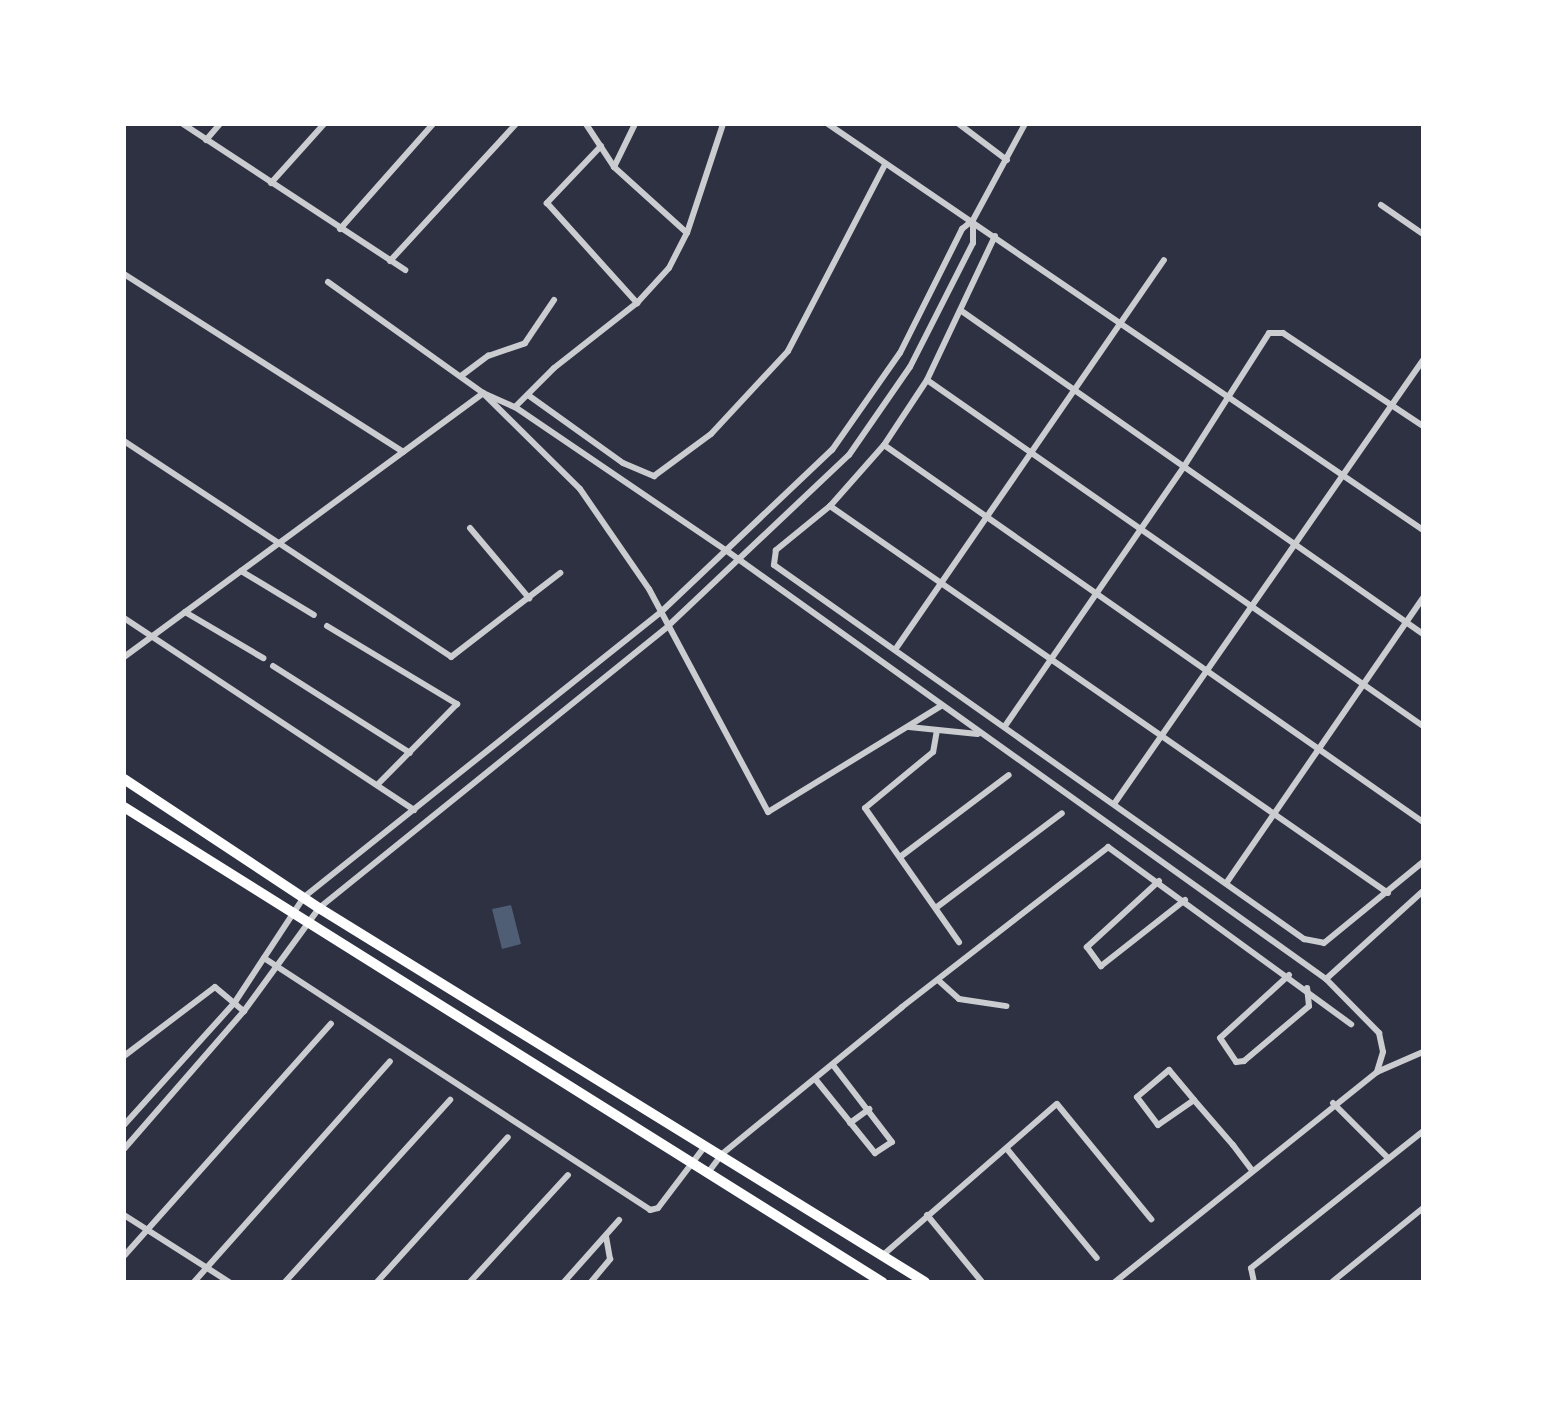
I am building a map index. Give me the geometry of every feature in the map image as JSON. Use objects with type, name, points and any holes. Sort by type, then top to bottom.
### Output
[{"type":"highway","points":[[124,779],[319,908],[722,1154],[925,1282]]},
{"type":"highway","points":[[124,807],[882,1282]]},
{"type":"street","points":[[183,124],[405,270]]},
{"type":"street","points":[[206,140],[220,124]]},
{"type":"street","points":[[271,183],[324,124]]},
{"type":"street","points":[[340,229],[433,124]]},
{"type":"street","points":[[390,261],[516,124]]},
{"type":"street","points":[[586,124],[614,167],[687,233]]},
{"type":"street","points":[[614,167],[635,124]]},
{"type":"street","points":[[515,407],[554,368],[637,303],[669,268],[687,233],[723,124]]},
{"type":"street","points":[[828,124],[885,165],[973,220],[1423,530]]},
{"type":"street","points":[[959,124],[1007,160]]},
{"type":"street","points":[[124,1125],[235,1002],[304,897],[661,612],[832,450],[863,411],[900,353],[962,229],[973,220],[1024,124]]},
{"type":"street","points":[[601,146],[547,203],[637,303]]},
{"type":"street","points":[[528,396],[623,463],[654,476],[710,434],[788,351],[885,165]]},
{"type":"street","points":[[1381,205],[1423,234]]},
{"type":"street","points":[[124,1149],[244,1011],[319,908],[668,626],[741,561],[849,455],[894,394],[973,243],[973,220]]},
{"type":"street","points":[[995,236],[963,312],[927,380],[884,446],[830,506],[776,550],[774,565],[897,648],[1304,939],[1324,943],[1423,862]]},
{"type":"street","points":[[897,648],[988,520],[1164,260]]},
{"type":"street","points":[[125,275],[403,452]]},
{"type":"street","points":[[328,282],[483,393],[580,489],[617,537],[661,612],[765,810],[776,810],[941,706]]},
{"type":"street","points":[[461,376],[488,356],[525,344],[554,300]]},
{"type":"street","points":[[963,312],[1423,634]]},
{"type":"street","points":[[1005,726],[1137,529],[1183,468],[1269,333],[1276,330],[1423,426]]},
{"type":"street","points":[[1114,804],[1166,736],[1342,474],[1423,360]]},
{"type":"street","points":[[927,380],[1031,457],[1423,726]]},
{"type":"street","points":[[124,657],[483,393]]},
{"type":"street","points":[[483,393],[515,407],[727,551],[1326,979],[1362,1011],[1383,1043],[1377,1072]]},
{"type":"street","points":[[124,441],[446,655],[456,656],[560,573]]},
{"type":"street","points":[[884,446],[1423,822]]},
{"type":"street","points":[[830,506],[1051,656],[1388,893]]},
{"type":"street","points":[[470,528],[529,598]]},
{"type":"street","points":[[241,571],[314,615]]},
{"type":"street","points":[[1227,882],[1423,598]]},
{"type":"street","points":[[185,612],[262,658]]},
{"type":"street","points":[[124,618],[414,810]]},
{"type":"street","points":[[327,626],[457,704],[378,784]]},
{"type":"street","points":[[273,666],[410,753]]},
{"type":"street","points":[[908,727],[980,734]]},
{"type":"street","points":[[937,730],[933,752],[865,808],[959,942]]},
{"type":"street","points":[[900,857],[1009,775]]},
{"type":"street","points":[[937,907],[1062,813]]},
{"type":"street","points":[[707,1174],[722,1154],[816,1080],[902,1007],[1108,847],[1307,988],[1351,1024]]},
{"type":"street","points":[[1159,881],[1087,947],[1101,966],[1109,965],[1185,900]]},
{"type":"street","points":[[1326,979],[1423,891]]},
{"type":"street","points":[[264,958],[650,1210],[658,1208],[707,1145]]},
{"type":"street","points":[[1289,975],[1220,1038],[1236,1062],[1244,1061],[1309,1006],[1307,988]]},
{"type":"street","points":[[938,980],[959,999],[1006,1006]]},
{"type":"street","points":[[124,1056],[215,987],[244,1011]]},
{"type":"street","points":[[124,1256],[331,1024]]},
{"type":"street","points":[[1115,1282],[1333,1103],[1377,1072],[1423,1052]]},
{"type":"street","points":[[194,1282],[390,1061]]},
{"type":"street","points":[[816,1080],[878,1154],[893,1139],[832,1065]]},
{"type":"street","points":[[1194,1100],[1158,1125],[1137,1097],[1169,1070],[1194,1100],[1251,1169]]},
{"type":"street","points":[[285,1282],[450,1100]]},
{"type":"street","points":[[1333,1103],[1388,1158]]},
{"type":"street","points":[[883,1255],[1057,1104],[1151,1219]]},
{"type":"street","points":[[850,1123],[869,1109]]},
{"type":"street","points":[[1254,1282],[1251,1268],[1423,1131]]},
{"type":"street","points":[[377,1282],[508,1137]]},
{"type":"street","points":[[1007,1149],[1097,1258]]},
{"type":"street","points":[[470,1282],[568,1175]]},
{"type":"street","points":[[1332,1282],[1423,1208]]},
{"type":"street","points":[[124,1215],[229,1282]]},
{"type":"street","points":[[927,1215],[982,1282]]},
{"type":"street","points":[[564,1282],[619,1220]]},
{"type":"street","points":[[591,1282],[610,1259],[606,1237]]},
{"type":"water","points":[[511,905],[521,944],[502,949],[492,909]]}]
